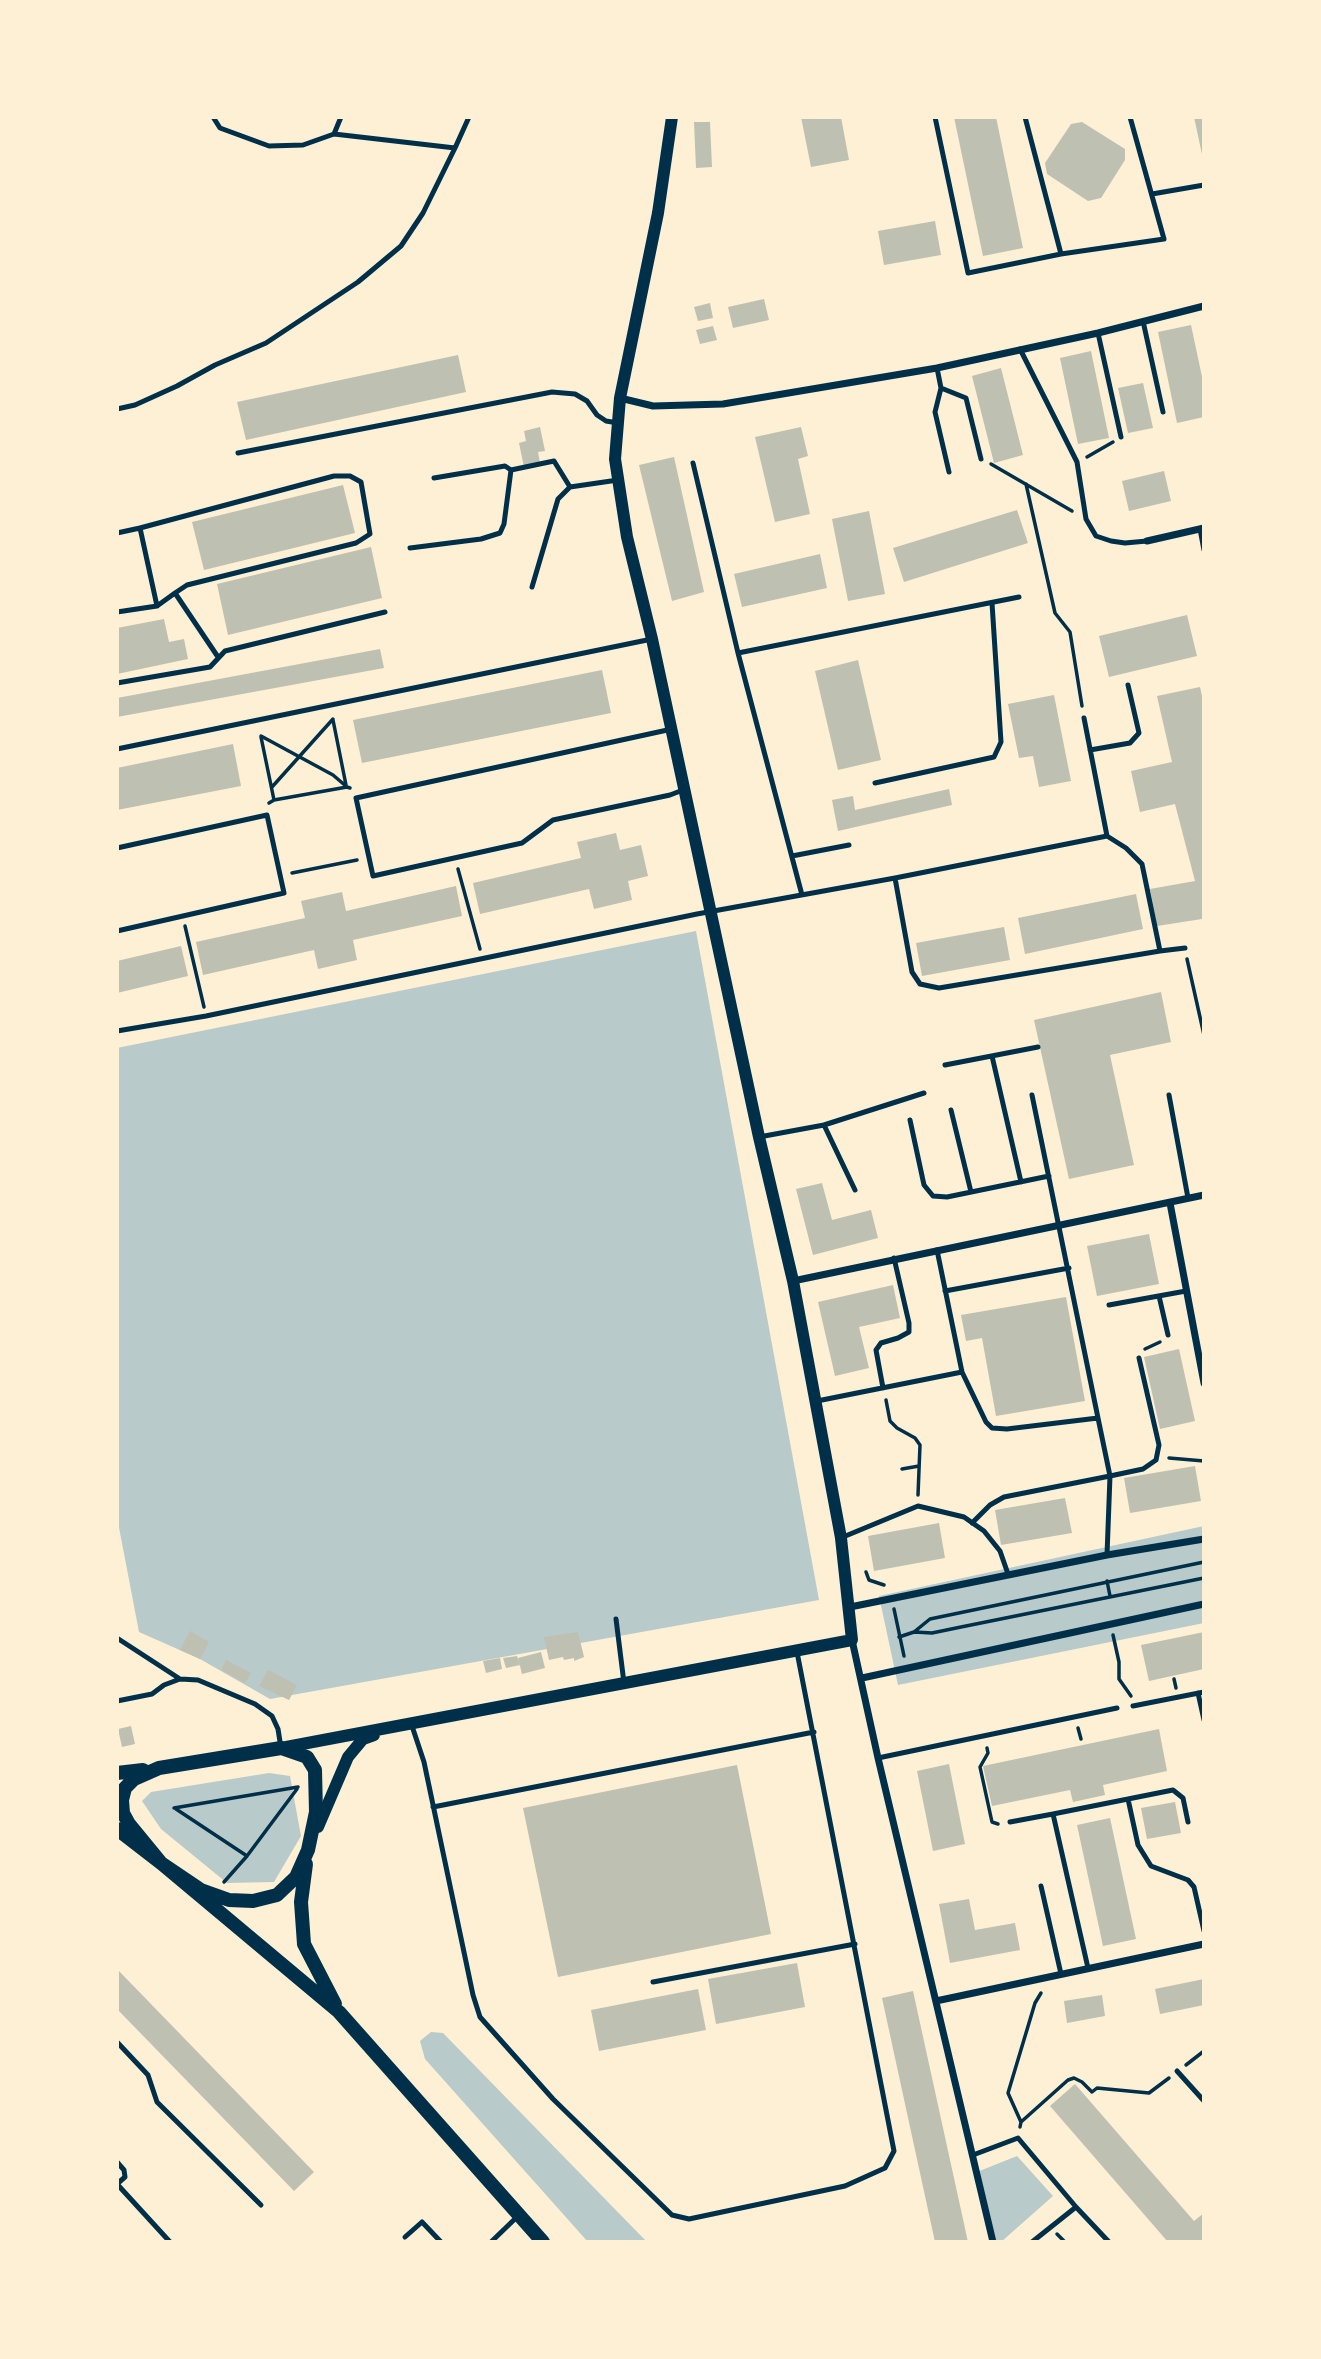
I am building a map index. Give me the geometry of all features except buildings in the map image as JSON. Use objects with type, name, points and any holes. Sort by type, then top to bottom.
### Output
[{"type":"main road","points":[[117,1773],[281,1748],[307,1757],[315,1770],[316,1812],[301,1902],[304,1944],[339,2012]]},
{"type":"main road","points":[[159,1768],[134,1779],[125,1788],[123,1813],[161,1863],[201,1890],[229,1900],[253,1901],[277,1895],[296,1877],[308,1850]]},
{"type":"main road","points":[[117,1829],[339,2012],[543,2242]]},
{"type":"street","points":[[672,117],[658,213],[620,398],[615,459],[618,480],[627,537],[652,639],[759,1137],[793,1281],[841,1538],[852,1640],[993,2242]]},
{"type":"street","points":[[620,398],[653,406],[723,404],[937,368],[1204,306]]},
{"type":"street","points":[[1147,541],[1202,529]]},
{"type":"street","points":[[793,1281],[1204,1195]]},
{"type":"street","points":[[1170,1203],[1204,1383]]},
{"type":"street","points":[[850,1607],[1008,1574],[1204,1539]]},
{"type":"street","points":[[862,1678],[1204,1604]]},
{"type":"street","points":[[281,1748],[852,1640]]},
{"type":"street","points":[[308,1850],[348,1757],[363,1739],[397,1726]]},
{"type":"street","points":[[936,2001],[1204,1944]]},
{"type":"lane","points":[[213,117],[220,128],[269,146],[303,145],[334,134],[455,148]]},
{"type":"lane","points":[[334,134],[341,117]]},
{"type":"lane","points":[[117,409],[135,405],[266,343],[358,282],[401,246],[423,213],[469,117]]},
{"type":"lane","points":[[935,117],[968,273],[1061,254],[1164,239],[1130,117]]},
{"type":"lane","points":[[1025,117],[1061,254]]},
{"type":"lane","points":[[1152,194],[1204,185]]},
{"type":"lane","points":[[1143,320],[1163,412]]},
{"type":"lane","points":[[1098,332],[1121,437]]},
{"type":"lane","points":[[1020,349],[1077,462],[1086,519],[1096,536],[1111,541],[1147,541]]},
{"type":"lane","points":[[937,368],[941,388],[936,412],[949,472]]},
{"type":"lane","points":[[941,388],[966,398],[981,459]]},
{"type":"lane","points":[[238,453],[552,392],[575,394],[587,401],[597,415],[606,421],[618,423]]},
{"type":"lane","points":[[433,478],[505,466],[511,470],[554,461],[570,487]]},
{"type":"lane","points":[[693,463],[738,653],[802,895]]},
{"type":"lane","points":[[410,548],[481,539],[499,533],[505,524],[511,470]]},
{"type":"lane","points":[[117,533],[334,476],[350,476],[361,482],[370,534],[356,543],[187,584],[157,606],[117,612]]},
{"type":"lane","points":[[532,587],[558,499],[570,487],[618,480]]},
{"type":"lane","points":[[139,528],[157,606]]},
{"type":"lane","points":[[1202,529],[1204,550]]},
{"type":"lane","points":[[175,593],[218,657]]},
{"type":"lane","points":[[738,653],[1019,597]]},
{"type":"lane","points":[[875,783],[994,757],[1001,742],[992,603]]},
{"type":"lane","points":[[117,684],[210,667],[225,651],[385,612]]},
{"type":"lane","points":[[117,749],[652,639]]},
{"type":"lane","points":[[1090,750],[1130,743],[1139,733],[1128,685]]},
{"type":"lane","points":[[1084,718],[1107,836]]},
{"type":"lane","points":[[672,729],[356,798],[373,876],[522,843],[552,820],[683,790]]},
{"type":"lane","points":[[117,848],[267,815],[284,893],[117,931]]},
{"type":"lane","points":[[117,1031],[206,1016],[710,912],[1107,836],[1126,848],[1142,864],[1160,951]]},
{"type":"lane","points":[[792,856],[849,845]]},
{"type":"lane","points":[[895,878],[912,972],[920,984],[939,988],[1185,948]]},
{"type":"lane","points":[[946,1065],[1038,1046]]},
{"type":"lane","points":[[992,1056],[1021,1182]]},
{"type":"lane","points":[[759,1137],[824,1125],[924,1093]]},
{"type":"lane","points":[[1032,1095],[1110,1476],[1107,1555]]},
{"type":"lane","points":[[1169,1095],[1188,1198]]},
{"type":"lane","points":[[951,1110],[971,1192]]},
{"type":"lane","points":[[910,1121],[924,1185],[933,1196],[947,1197],[1049,1176]]},
{"type":"lane","points":[[824,1125],[855,1190]]},
{"type":"lane","points":[[936,1250],[962,1372],[986,1422],[992,1428],[1007,1429],[1098,1418]]},
{"type":"lane","points":[[883,1388],[876,1350],[881,1343],[909,1332],[894,1258]]},
{"type":"lane","points":[[945,1291],[1069,1268]]},
{"type":"lane","points":[[1110,1305],[1186,1291]]},
{"type":"lane","points":[[1159,1296],[1168,1335]]},
{"type":"lane","points":[[972,1523],[990,1505],[1004,1497],[1143,1469],[1156,1460],[1159,1445],[1139,1358]]},
{"type":"lane","points":[[814,1402],[962,1372]]},
{"type":"lane","points":[[841,1538],[918,1506],[964,1517],[984,1531],[1000,1551],[1008,1574]]},
{"type":"lane","points":[[617,1619],[624,1683]]},
{"type":"lane","points":[[117,1638],[180,1679]]},
{"type":"lane","points":[[411,1723],[424,1762],[473,1996],[481,2017],[554,2099],[672,2215],[689,2219],[845,2186],[886,2168],[894,2151],[797,1650]]},
{"type":"lane","points":[[117,1701],[152,1694],[164,1685],[180,1679],[198,1680],[255,1704],[272,1716],[278,1729],[281,1748]]},
{"type":"lane","points":[[1133,1706],[1201,1692],[1204,1720]]},
{"type":"lane","points":[[878,1758],[1117,1708]]},
{"type":"lane","points":[[433,1807],[814,1732]]},
{"type":"lane","points":[[1010,1822],[1173,1790],[1183,1798],[1188,1822]]},
{"type":"lane","points":[[1128,1799],[1138,1844],[1151,1866],[1188,1880],[1194,1887],[1204,1931]]},
{"type":"lane","points":[[1053,1814],[1088,1968]]},
{"type":"lane","points":[[1041,1886],[1061,1974]]},
{"type":"lane","points":[[653,1982],[855,1944]]},
{"type":"lane","points":[[117,2042],[148,2075],[157,2102],[261,2205]]},
{"type":"lane","points":[[1177,2071],[1204,2101]]},
{"type":"lane","points":[[973,2155],[1018,2138],[1109,2242]]},
{"type":"lane","points":[[117,2162],[124,2170],[125,2177],[117,2184],[170,2242]]},
{"type":"lane","points":[[1032,2242],[1076,2207]]},
{"type":"lane","points":[[491,2242],[519,2215]]},
{"type":"lane","points":[[405,2237],[422,2222],[441,2242]]},
{"type":"path","points":[[1077,462],[1121,437]]},
{"type":"path","points":[[989,463],[1086,519]]},
{"type":"path","points":[[1026,484],[1055,613],[1070,632],[1084,718]]},
{"type":"path","points":[[331,705],[347,787]]},
{"type":"path","points":[[272,787],[333,719]]},
{"type":"path","points":[[258,720],[274,800]]},
{"type":"path","points":[[261,736],[333,775],[354,790],[356,798]]},
{"type":"path","points":[[267,815],[268,804],[274,800],[347,787]]},
{"type":"path","points":[[280,875],[369,858]]},
{"type":"path","points":[[455,858],[482,958]]},
{"type":"path","points":[[183,916],[206,1016]]},
{"type":"path","points":[[1185,948],[1204,1035]]},
{"type":"path","points":[[1139,1358],[1146,1348],[1168,1339],[1168,1335]]},
{"type":"path","points":[[883,1388],[890,1421],[915,1438],[920,1445],[918,1506]]},
{"type":"path","points":[[1156,1457],[1204,1461]]},
{"type":"path","points":[[901,1469],[919,1466]]},
{"type":"path","points":[[899,1637],[914,1632],[930,1619],[1204,1562]]},
{"type":"path","points":[[866,1572],[869,1580],[889,1586]]},
{"type":"path","points":[[914,1632],[932,1633],[1204,1578]]},
{"type":"path","points":[[1107,1581],[1111,1597]]},
{"type":"path","points":[[893,1606],[904,1658]]},
{"type":"path","points":[[1111,1624],[1119,1662],[1119,1679],[1132,1697],[1133,1706]]},
{"type":"path","points":[[1079,1731],[1081,1739]]},
{"type":"path","points":[[988,1753],[980,1767],[992,1822],[1010,1822]]},
{"type":"path","points":[[224,1883],[247,1856],[298,1787],[174,1808],[247,1856]]},
{"type":"path","points":[[1018,2138],[1021,2122],[1008,2094],[1010,2084],[1035,2003],[1051,1976]]},
{"type":"path","points":[[1021,2122],[1068,2080],[1074,2078],[1092,2092],[1097,2088],[1149,2093],[1153,2089]]},
{"type":"shaded area","points":[[696,931],[819,1600],[270,1699],[200,1659],[139,1632],[117,1517],[117,1048]]},
{"type":"shaded area","points":[[1204,1526],[1204,1623],[898,1685],[879,1596]]},
{"type":"shaded area","points":[[269,1773],[290,1776],[301,1836],[274,1882],[227,1883],[161,1829],[142,1801],[151,1792]]},
{"type":"shaded area","points":[[431,2032],[443,2033],[647,2242],[588,2242],[425,2059],[420,2041]]},
{"type":"shaded area","points":[[1017,2156],[1053,2196],[1001,2242],[992,2242],[977,2172]]}]
